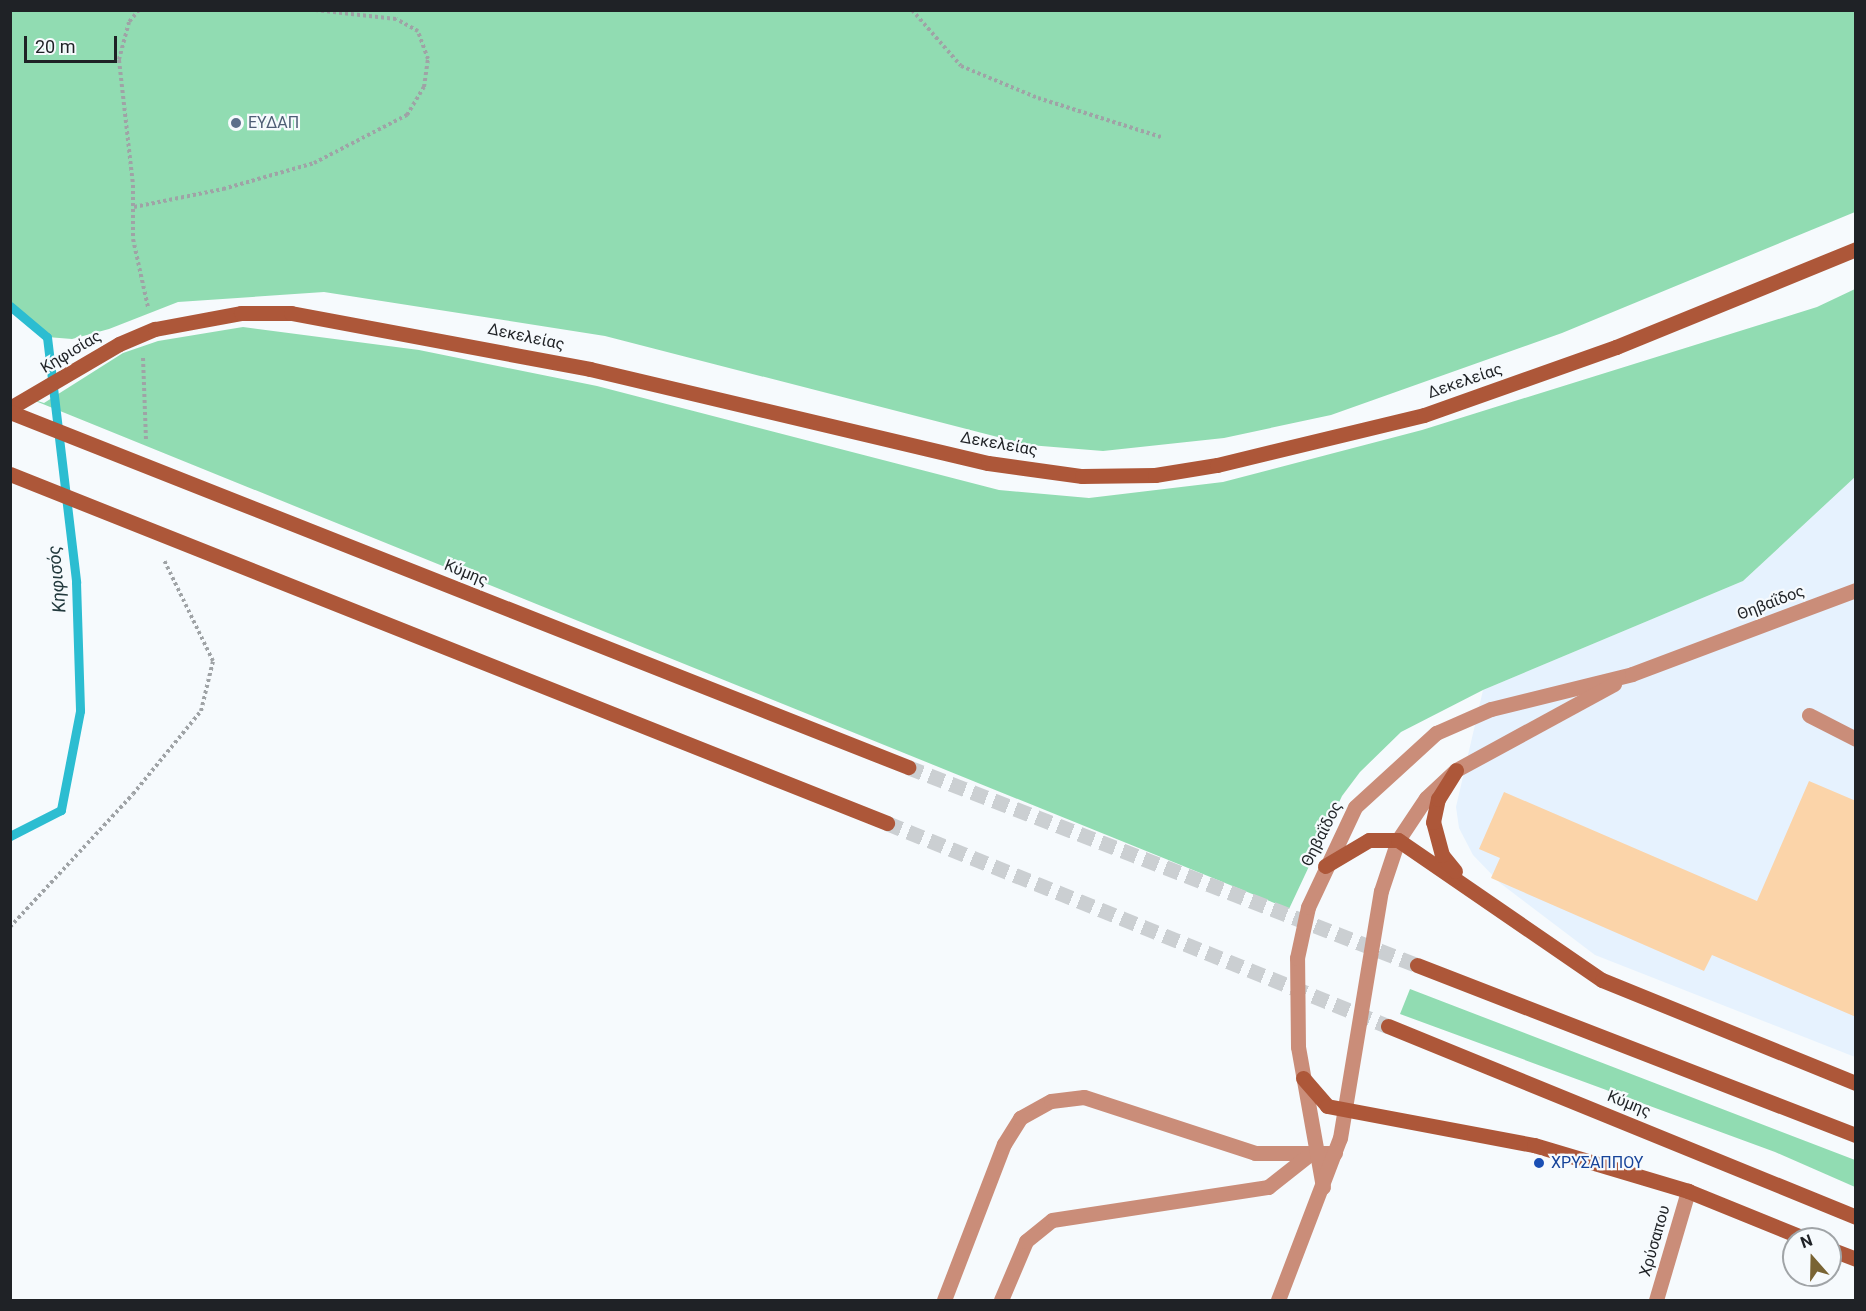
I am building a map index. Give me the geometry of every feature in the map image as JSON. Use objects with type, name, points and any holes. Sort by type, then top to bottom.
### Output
[{"type":"main road","name":"Δεκελείας","points":[[119,344],[155,329],[241,313],[329,317],[590,369],[988,463],[1082,476],[1155,475],[1217,465],[1424,415],[1616,347],[1856,249]]},
{"type":"main road","name":"Κηφισίας","points":[[10,410],[119,344]]},
{"type":"main road","name":"Κύμης","points":[[10,410],[908,767]]},
{"type":"main road","points":[[10,474],[887,823]]},
{"type":"main road","points":[[1456,770],[1438,799],[1433,822],[1442,855],[1465,882]]},
{"type":"main road","points":[[1325,866],[1369,840],[1398,840],[1465,882],[1547,946],[1602,980],[1856,1083]]},
{"type":"main road","points":[[1417,965],[1856,1135]]},
{"type":"main road","name":"Κύμης","points":[[1389,1026],[1856,1217]]},
{"type":"main road","points":[[1303,1078],[1327,1106],[1346,1112],[1410,1118],[1524,1143],[1688,1191],[1782,1229]]},
{"type":"street","name":"Θηβαΐδος","points":[[1323,1187],[1303,1078],[1294,1001],[1297,958],[1308,907],[1325,866],[1355,807],[1436,733],[1491,709],[1632,674],[1856,590]]},
{"type":"street","name":"Θηβαΐδος","points":[[1278,1300],[1323,1187],[1346,1112],[1381,891],[1398,840],[1426,798],[1456,770],[1632,674]]},
{"type":"street","points":[[1809,715],[1856,739]]},
{"type":"street","points":[[944,1300],[1004,1144],[1020,1118],[1051,1101],[1084,1097],[1255,1153],[1315,1150],[1335,1153]]},
{"type":"street","points":[[1001,1300],[1026,1241],[1052,1220],[1268,1187],[1315,1150]]},
{"type":"street","name":"Χρύσαπου","points":[[1660,1299],[1688,1191]]},
{"type":"path","points":[[139,10],[129,22],[119,60],[134,207],[133,239],[155,329],[141,377],[147,447]]},
{"type":"path","points":[[134,207],[223,189],[314,163],[408,115],[424,87],[428,60],[418,31],[396,19],[315,10]]},
{"type":"path","points":[[912,10],[961,66],[1038,98],[1161,137]]},
{"type":"path","points":[[10,927],[133,794],[201,711],[213,661],[160,551]]},
{"type":"shaded area","points":[[1855,477],[1855,1057],[1595,955],[1500,883],[1473,855],[1459,828],[1456,807],[1483,690],[1743,581]]},
{"type":"green space","points":[[11,10],[1855,11],[1855,212],[1562,333],[1331,415],[1224,438],[1103,451],[1029,445],[605,336],[324,292],[178,302],[109,329],[72,339],[47,337],[11,306]]},
{"type":"green space","points":[[1855,289],[1855,477],[1743,581],[1483,690],[1401,732],[1360,772],[1342,796],[1289,909],[28,398],[44,403],[123,353],[158,341],[243,327],[419,350],[597,386],[999,490],[1089,498],[1223,482],[1422,430],[1817,307]]},
{"type":"green space","points":[[1410,989],[1855,1160],[1855,1187],[1775,1152],[1400,1014]]},
{"type":"building","points":[[1809,781],[1856,801],[1856,1017],[1712,955],[1704,971],[1491,878],[1500,858],[1479,849],[1504,792],[1757,901]]},
{"type":"waterway","name":"Κηφισός","points":[[10,306],[47,337],[76,582],[80,711],[61,810],[10,836]]},
{"type":"tunnel","points":[[908,767],[1417,965]]},
{"type":"tunnel","points":[[887,823],[1388,1026]]},
{"type":"place","name":"ΕΥΔΑΠ","points":[[236,123]]},
{"type":"place","name":"ΧΡΥΣΑΠΠΟΥ","points":[[1539,1163]]}]
